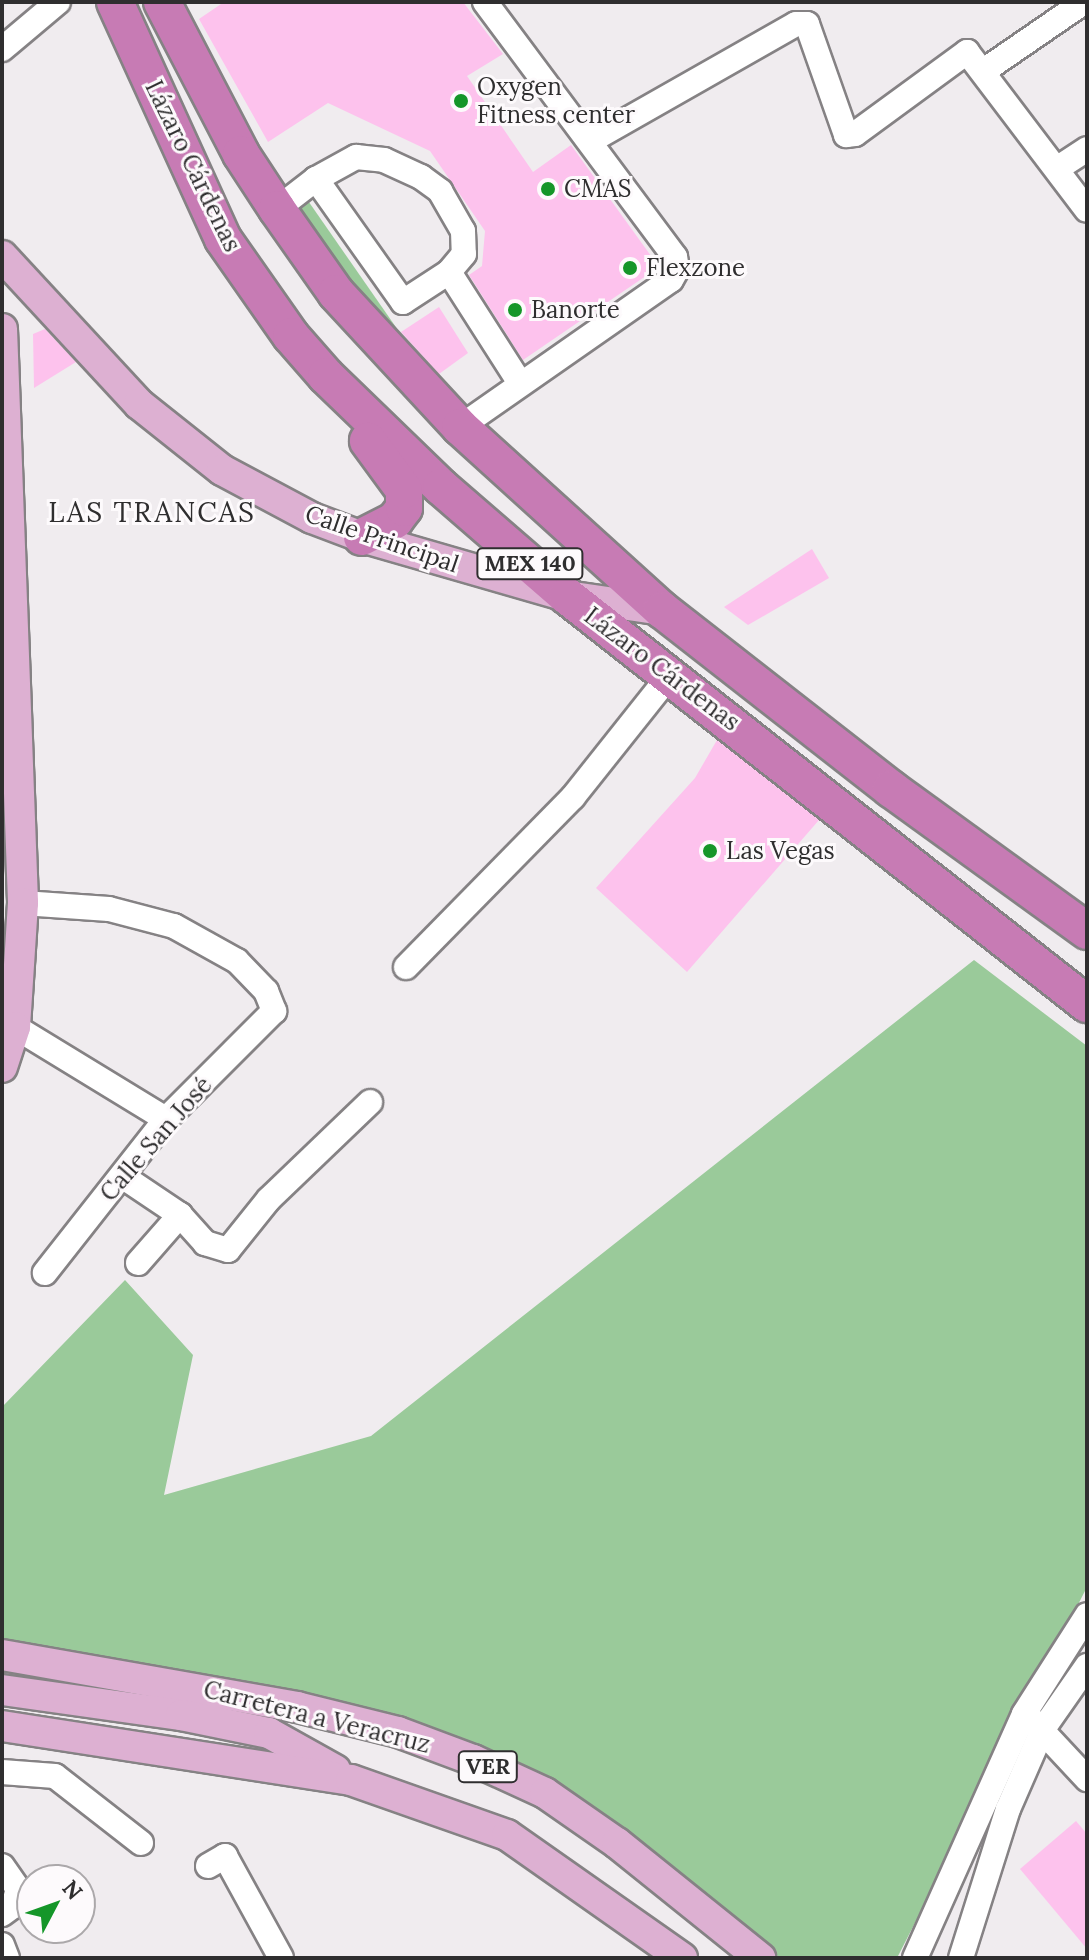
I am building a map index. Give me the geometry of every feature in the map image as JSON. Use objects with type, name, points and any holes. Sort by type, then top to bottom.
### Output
[{"type":"highway","name":"Lázaro Cárdenas","points":[[115,2],[223,239],[291,336],[326,376],[441,487],[567,596],[671,674],[1087,1004]]},
{"type":"highway","name":"Lázaro Cárdenas","points":[[162,2],[241,154],[277,209],[336,293],[460,427],[662,610],[891,789],[1087,931]]},
{"type":"highway","points":[[326,376],[338,402],[404,490],[404,508],[395,520],[362,537]]},
{"type":"main road","name":"Calle Principal","points":[[2,256],[139,404],[222,470],[312,518],[362,537],[567,596],[662,610]]},
{"type":"main road","points":[[2,329],[23,903],[15,1027],[2,1067]]},
{"type":"main road","name":"Carretera a Veracruz","points":[[2,1655],[166,1681],[297,1707],[398,1732],[545,1793],[617,1843],[754,1953]]},
{"type":"main road","points":[[2,1690],[181,1715],[269,1733],[351,1780]]},
{"type":"main road","points":[[181,1715],[297,1707]]},
{"type":"main road","points":[[2,1726],[351,1780]]},
{"type":"main road","name":"VER","points":[[351,1780],[507,1835],[677,1954]]},
{"type":"main road","points":[[677,1954],[666,1929],[669,1919],[680,1913],[754,1953]]},
{"type":"street","points":[[2,49],[58,2]]},
{"type":"street","points":[[460,427],[671,280],[677,269],[675,257],[485,2]]},
{"type":"street","points":[[985,70],[1084,2]]},
{"type":"street","points":[[590,141],[796,24],[807,24],[815,34],[846,135],[855,134],[959,55],[974,56],[1087,210]]},
{"type":"street","points":[[1058,168],[1087,149]]},
{"type":"street","points":[[277,209],[316,179],[356,157],[384,160],[421,177],[440,191],[463,231],[464,254],[449,272],[403,302],[316,179]]},
{"type":"street","points":[[449,272],[520,383]]},
{"type":"street","points":[[406,967],[573,797],[671,674]]},
{"type":"street","name":"Calle San José","points":[[23,903],[109,909],[174,926],[237,961],[266,991],[274,1011],[166,1119],[45,1273]]},
{"type":"street","points":[[2,994],[20,955]]},
{"type":"street","points":[[15,1027],[166,1119]]},
{"type":"street","points":[[122,1176],[180,1215],[205,1243],[228,1250],[269,1199],[370,1102]]},
{"type":"street","points":[[138,1263],[180,1215]]},
{"type":"street","points":[[961,1958],[1033,1721],[1053,1667],[1087,1615]]},
{"type":"street","points":[[915,1958],[1033,1721],[1083,1682],[1053,1667]]},
{"type":"street","points":[[1033,1721],[1087,1779]]},
{"type":"street","points":[[2,1772],[55,1776],[141,1843]]},
{"type":"street","points":[[208,1866],[225,1856],[281,1958]]},
{"type":"street","points":[[2,1866],[18,1889],[13,1906],[2,1914]]},
{"type":"street","points":[[2,1945],[7,1958]]},
{"type":"green space","points":[[304,195],[400,333],[389,342],[288,206]]},
{"type":"green space","points":[[974,960],[1087,1046],[1087,1587],[897,1958],[781,1958],[468,1754],[2,1645],[2,1407],[125,1280],[193,1355],[164,1495],[371,1436]]},
{"type":"building","points":[[224,2],[463,2],[503,54],[467,76],[533,172],[571,145],[659,267],[523,360],[469,275],[482,266],[485,231],[430,151],[328,103],[268,142],[199,19]]},
{"type":"building","points":[[439,307],[468,353],[439,374],[401,332]]},
{"type":"building","points":[[45,329],[76,362],[34,388],[33,334]]},
{"type":"building","points":[[812,549],[829,578],[748,625],[724,607]]},
{"type":"building","name":"Las Vegas","points":[[717,740],[819,820],[687,972],[596,888],[695,778]]},
{"type":"building","points":[[1076,1821],[1087,1834],[1087,1949],[1020,1869]]},
{"type":"place","name":"Oxygen Fitness center","points":[[461,101]]},
{"type":"place","name":"CMAS","points":[[548,189]]},
{"type":"place","name":"Flexzone","points":[[630,268]]},
{"type":"place","name":"Banorte","points":[[515,310]]},
{"type":"place","name":"Las Vegas","points":[[710,851]]},
{"type":"district","name":"LAS TRANCAS","points":[[152,512]]}]
